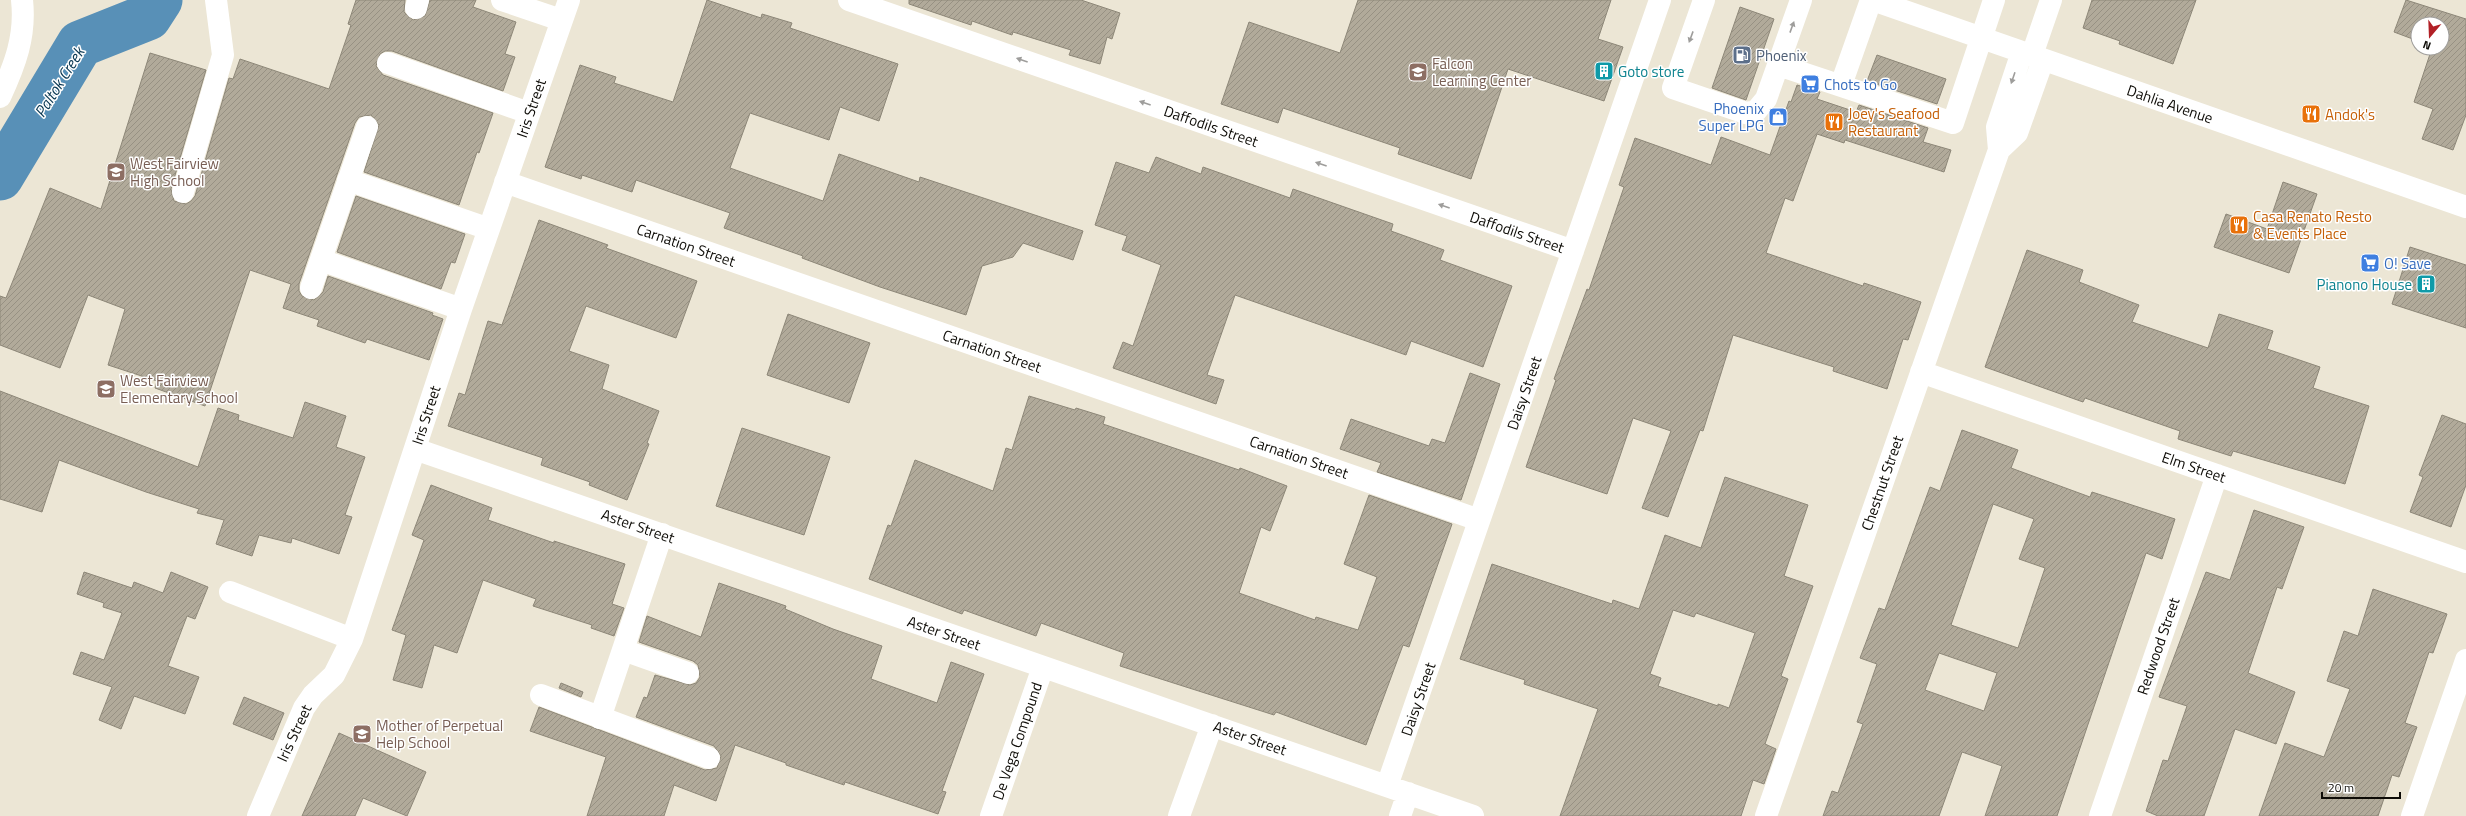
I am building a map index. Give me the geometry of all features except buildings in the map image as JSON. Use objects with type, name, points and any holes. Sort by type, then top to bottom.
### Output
[{"type":"street","points":[[0,97],[20,46],[24,19],[22,0]]},
{"type":"street","points":[[183,192],[223,55],[216,0]]},
{"type":"street","points":[[502,0],[562,20]]},
{"type":"street","name":"Iris Street","points":[[258,816],[304,708],[313,695],[334,674],[352,639],[461,309],[568,0]]},
{"type":"street","name":"Daffodils Street","points":[[848,0],[1573,251]]},
{"type":"street","name":"Daisy Street","points":[[1388,786],[1660,0]]},
{"type":"street","points":[[1700,3],[1673,88],[1746,113],[1756,110],[1766,99],[1801,0]]},
{"type":"street","points":[[1841,85],[1872,0]]},
{"type":"street","name":"Dahlia Avenue","points":[[1872,0],[1896,4],[1981,38],[2466,208]]},
{"type":"street","points":[[1778,65],[1953,123],[1994,0]]},
{"type":"street","name":"Chestnut Street","points":[[1766,816],[1999,150],[1997,127],[2032,56],[2051,0]]},
{"type":"street","points":[[388,63],[529,113]]},
{"type":"street","points":[[311,288],[367,127]]},
{"type":"street","points":[[348,180],[489,229]]},
{"type":"street","name":"Carnation Street","points":[[505,182],[1479,520]]},
{"type":"street","points":[[321,260],[461,309]]},
{"type":"street","name":"Elm Street","points":[[1921,372],[2466,562]]},
{"type":"street","name":"Aster Street","points":[[415,449],[1474,816]]},
{"type":"street","name":"Redwood Street","points":[[2100,816],[2217,475]]},
{"type":"street","points":[[600,718],[662,534]]},
{"type":"street","points":[[230,592],[352,639]]},
{"type":"street","points":[[623,650],[688,673]]},
{"type":"street","points":[[2412,816],[2466,660]]},
{"type":"street","name":"De Vega Compound","points":[[991,816],[1043,667]]},
{"type":"street","points":[[541,695],[710,758]]},
{"type":"street","points":[[1179,816],[1212,725]]},
{"type":"street","points":[[1400,816],[1408,793]]},
{"type":"waterway","name":"Paltok Creek","points":[[0,177],[80,44],[148,17],[159,0]]},
{"type":"place","name":"Phoenix","points":[[1742,55]]},
{"type":"place","name":"Goto store","points":[[1604,71]]},
{"type":"place","name":"Falcon Learning Center","points":[[1418,72]]},
{"type":"place","name":"Chots to Go","points":[[1810,84]]},
{"type":"place","name":"Andok's","points":[[2311,114]]},
{"type":"place","name":"Phoenix Super LPG","points":[[1778,117]]},
{"type":"place","name":"Joey's Seafood Restaurant","points":[[1834,122]]},
{"type":"place","name":"West Fairview High School","points":[[116,172]]},
{"type":"place","name":"Casa Renato Resto & Events Place","points":[[2239,225]]},
{"type":"place","name":"O! Save","points":[[2370,263]]},
{"type":"place","name":"Pianono House","points":[[2426,284]]},
{"type":"place","name":"West Fairview Elementary School","points":[[106,389]]},
{"type":"place","name":"Mother of Perpetual Help School","points":[[362,734]]}]
